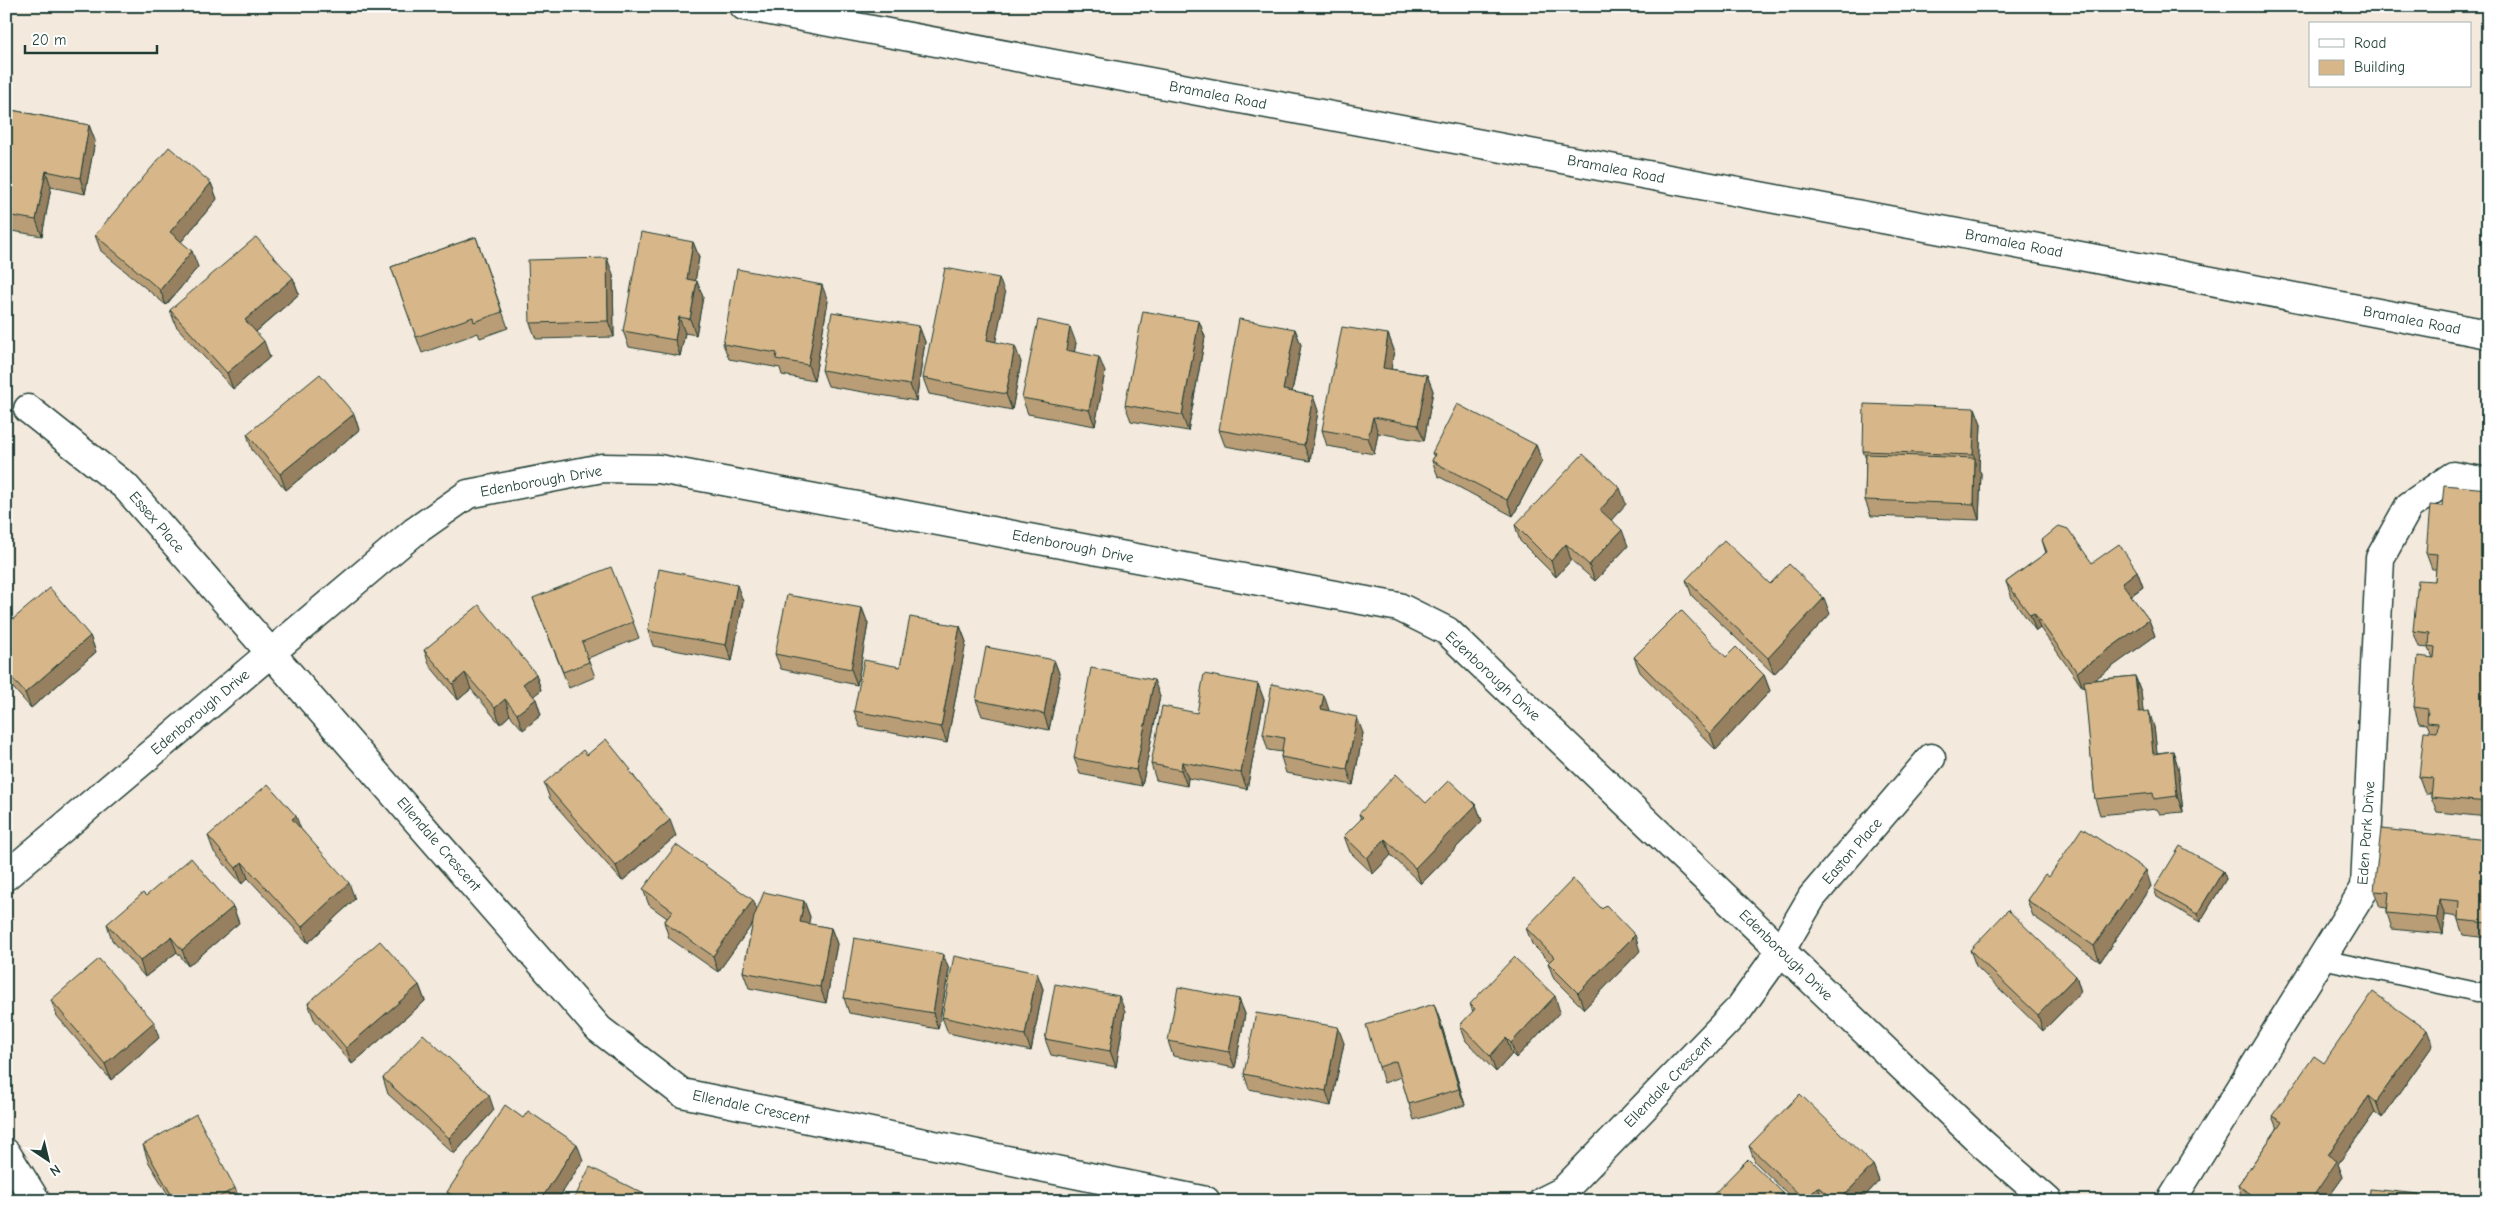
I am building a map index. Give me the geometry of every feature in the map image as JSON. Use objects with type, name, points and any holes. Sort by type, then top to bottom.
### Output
[{"type":"street","name":"Bramalea Road","points":[[744,6],[2072,254],[2488,334]]},
{"type":"street","name":"Essex Place","points":[[28,409],[126,486],[272,652]]},
{"type":"street","name":"Edenborough Drive","points":[[6,876],[414,532],[468,494],[602,468],[659,470],[1399,607],[1447,631],[1983,1144],[2048,1201]]},
{"type":"street","name":"Eden Park Drive","points":[[2170,1201],[2322,959],[2364,888],[2380,558],[2409,506],[2453,476],[2488,482]]},
{"type":"street","name":"Ellendale Crescent","points":[[272,652],[599,1029],[682,1093],[1206,1201]]},
{"type":"street","name":"Easton Place","points":[[1781,950],[1812,897],[1931,758]]},
{"type":"street","name":"Ellendale Crescent","points":[[1543,1201],[1563,1191],[1739,1009],[1781,950]]},
{"type":"street","points":[[6,1153],[36,1201]]},
{"type":"lane","points":[[2322,959],[2477,992],[2488,992]]},
{"type":"building","points":[[6,109],[89,125],[80,178],[46,171],[36,220],[6,215]]},
{"type":"building","points":[[169,147],[211,183],[170,232],[192,251],[160,290],[95,235]]},
{"type":"building","points":[[641,232],[693,242],[687,279],[697,281],[690,319],[679,317],[675,340],[623,331]]},
{"type":"building","points":[[256,237],[293,278],[245,320],[264,341],[227,373],[170,310]]},
{"type":"building","points":[[476,237],[502,312],[474,322],[473,317],[416,337],[391,267]]},
{"type":"building","points":[[607,258],[608,321],[530,323],[528,260]]},
{"type":"building","points":[[945,268],[999,278],[987,340],[1015,346],[1006,394],[923,378]]},
{"type":"building","points":[[737,269],[822,285],[808,365],[776,359],[777,353],[723,344]]},
{"type":"building","points":[[1143,311],[1199,321],[1182,415],[1125,405]]},
{"type":"building","points":[[832,312],[919,326],[910,385],[822,370]]},
{"type":"building","points":[[1239,319],[1295,329],[1283,390],[1313,396],[1304,445],[1219,430]]},
{"type":"building","points":[[1038,320],[1070,327],[1066,350],[1099,357],[1089,410],[1022,398]]},
{"type":"building","points":[[1342,327],[1388,334],[1383,368],[1427,375],[1418,425],[1373,417],[1368,438],[1322,430]]},
{"type":"building","points":[[320,374],[354,414],[280,474],[247,434]]},
{"type":"building","points":[[1457,404],[1536,445],[1507,500],[1432,461],[1435,454],[1432,453]]},
{"type":"building","points":[[1864,404],[1975,408],[1973,455],[1863,451]]},
{"type":"building","points":[[1583,454],[1620,488],[1600,510],[1622,530],[1589,565],[1566,544],[1551,561],[1515,525]]},
{"type":"building","points":[[1866,454],[1975,458],[1974,504],[1865,500]]},
{"type":"building","points":[[2444,485],[2488,489],[2488,802],[2431,797],[2433,778],[2419,777],[2424,731],[2437,732],[2438,723],[2427,722],[2428,709],[2414,707],[2418,656],[2434,658],[2435,647],[2429,646],[2430,633],[2413,631],[2418,580],[2435,581],[2437,554],[2426,553],[2430,505],[2442,506]]},
{"type":"building","points":[[2059,526],[2068,529],[2092,563],[2119,544],[2137,571],[2122,583],[2149,620],[2077,672],[2034,613],[2030,615],[2006,582],[2047,552],[2042,540]]},
{"type":"building","points":[[1724,540],[1770,584],[1789,564],[1824,598],[1768,658],[1686,580]]},
{"type":"building","points":[[611,567],[633,622],[582,642],[589,662],[563,672],[533,598]]},
{"type":"building","points":[[659,569],[737,585],[726,645],[648,631]]},
{"type":"building","points":[[50,588],[90,636],[25,693],[6,671],[6,625]]},
{"type":"building","points":[[787,595],[862,608],[851,669],[775,654]]},
{"type":"building","points":[[479,605],[536,674],[523,684],[536,699],[517,714],[505,699],[495,708],[465,673],[453,684],[424,650]]},
{"type":"building","points":[[1681,610],[1726,657],[1736,647],[1764,675],[1710,734],[1634,657]]},
{"type":"building","points":[[910,617],[960,626],[941,727],[854,711],[864,660],[900,667]]},
{"type":"building","points":[[986,647],[1054,660],[1044,714],[976,700]]},
{"type":"building","points":[[1091,668],[1154,680],[1136,770],[1074,758]]},
{"type":"building","points":[[1204,674],[1258,684],[1241,773],[1182,762],[1181,770],[1151,764],[1162,706],[1197,713]]},
{"type":"building","points":[[2135,676],[2139,712],[2149,711],[2153,754],[2173,751],[2177,796],[2154,799],[2153,793],[2095,799],[2084,681]]},
{"type":"building","points":[[1272,684],[1324,695],[1321,709],[1357,717],[1347,769],[1281,757],[1284,738],[1263,734]]},
{"type":"building","points":[[606,739],[631,770],[629,771],[670,820],[616,866],[544,783],[583,750],[587,755]]},
{"type":"building","points":[[1396,774],[1426,803],[1449,780],[1476,805],[1415,868],[1385,839],[1367,858],[1344,836],[1363,817],[1359,814]]},
{"type":"building","points":[[268,784],[296,816],[292,819],[349,883],[302,927],[242,862],[236,868],[208,836]]},
{"type":"building","points":[[2082,828],[2146,870],[2094,946],[2027,900],[2045,874],[2049,877]]},
{"type":"building","points":[[2381,829],[2488,840],[2488,923],[2458,920],[2459,901],[2439,899],[2437,918],[2387,913],[2389,892],[2374,891]]},
{"type":"building","points":[[676,845],[753,900],[713,956],[664,922],[673,911],[643,889]]},
{"type":"building","points":[[2180,846],[2223,871],[2197,914],[2154,889]]},
{"type":"building","points":[[191,858],[233,907],[182,950],[171,937],[140,961],[107,924],[143,893],[146,896]]},
{"type":"building","points":[[1573,879],[1602,909],[1606,905],[1635,935],[1578,993],[1548,963],[1554,957],[1526,928]]},
{"type":"building","points":[[764,892],[804,901],[800,922],[831,928],[820,987],[743,972],[754,917]]},
{"type":"building","points":[[2008,910],[2076,976],[2038,1015],[1970,950]]},
{"type":"building","points":[[854,938],[943,954],[933,1013],[844,998]]},
{"type":"building","points":[[380,941],[419,985],[346,1048],[308,1003]]},
{"type":"building","points":[[954,956],[1037,973],[1025,1035],[942,1017]]},
{"type":"building","points":[[1514,957],[1555,996],[1511,1043],[1506,1038],[1490,1056],[1460,1025],[1475,1009],[1470,1004]]},
{"type":"building","points":[[99,959],[154,1022],[105,1064],[51,1000]]},
{"type":"building","points":[[1055,984],[1119,996],[1110,1051],[1045,1039]]},
{"type":"building","points":[[1178,987],[1239,999],[1229,1052],[1168,1041]]},
{"type":"building","points":[[2373,992],[2427,1030],[2376,1102],[2369,1096],[2328,1155],[2337,1161],[2310,1201],[2259,1201],[2238,1185],[2282,1122],[2272,1116],[2314,1056],[2324,1063]]},
{"type":"building","points":[[1434,1004],[1459,1089],[1409,1104],[1396,1061],[1379,1067],[1366,1025]]},
{"type":"building","points":[[1256,1013],[1338,1027],[1326,1091],[1244,1074]]},
{"type":"building","points":[[423,1034],[489,1095],[449,1138],[383,1078]]},
{"type":"building","points":[[1800,1094],[1873,1165],[1839,1201],[1818,1187],[1805,1200],[1749,1146]]},
{"type":"building","points":[[505,1105],[523,1118],[528,1111],[577,1144],[540,1201],[461,1201],[447,1192]]},
{"type":"building","points":[[196,1114],[235,1188],[212,1201],[175,1201],[143,1145]]},
{"type":"building","points":[[1748,1159],[1783,1193],[1776,1201],[1707,1201]]},
{"type":"building","points":[[590,1167],[658,1201],[573,1201]]},
{"type":"building","points":[[2370,1189],[2419,1194],[2418,1201],[2369,1201]]}]
